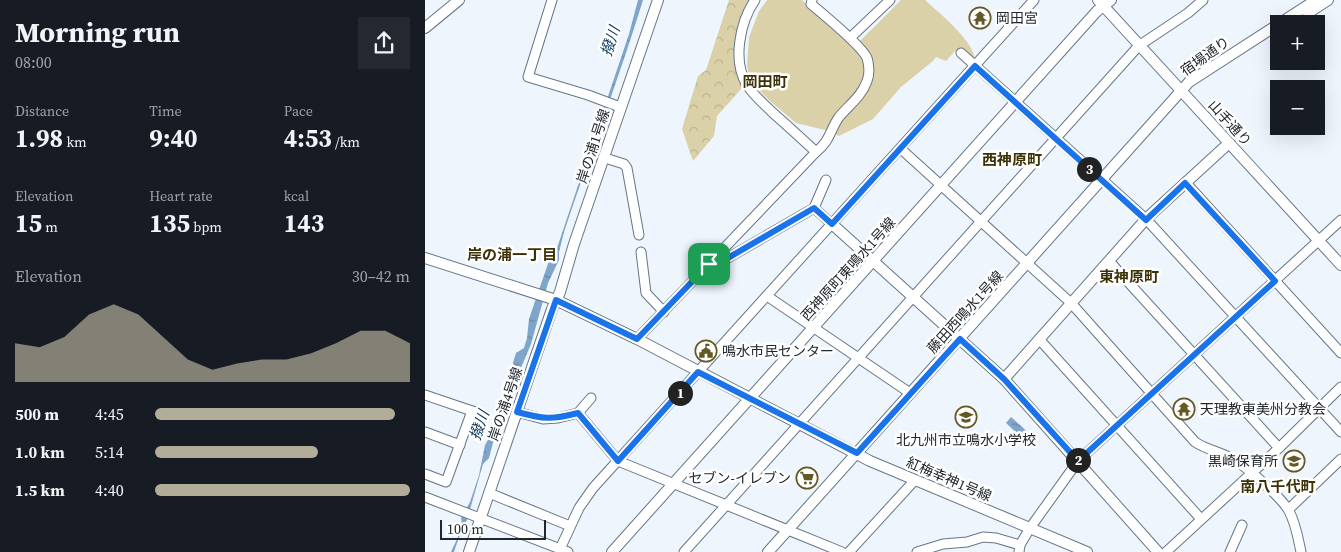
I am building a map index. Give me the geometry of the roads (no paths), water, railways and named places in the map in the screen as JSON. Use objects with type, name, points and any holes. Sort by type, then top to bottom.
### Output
[{"type":"street","points":[[425,28],[459,0]]},
{"type":"street","points":[[552,0],[528,77],[617,106]]},
{"type":"street","name":"岸の浦1号線","points":[[556,300],[605,158],[617,106],[658,0]]},
{"type":"street","points":[[755,0],[746,17],[740,47],[739,61],[747,85],[761,101],[816,152]]},
{"type":"street","points":[[637,339],[826,142],[839,118],[859,95],[868,80],[867,56],[850,38],[811,4],[812,0]]},
{"type":"street","points":[[850,38],[890,0]]},
{"type":"street","points":[[425,497],[564,550],[570,526],[579,508],[593,488],[1034,0]]},
{"type":"street","points":[[684,552],[1140,45],[1188,13],[1203,0]]},
{"type":"street","name":"宿場通り","points":[[1182,91],[1189,82],[1315,0]]},
{"type":"street","points":[[1305,15],[1329,0]]},
{"type":"street","name":"山手通り","points":[[1104,2],[1140,45],[1341,265]]},
{"type":"street","name":"西神原町東鳴水1号線","points":[[612,552],[1104,2]]},
{"type":"street","name":"宿場通り","points":[[1182,91],[1193,87],[1270,38]]},
{"type":"street","points":[[961,52],[1146,220],[1341,432]]},
{"type":"street","name":"藤田西鳴水1号線","points":[[768,552],[1028,263],[1100,180],[1182,91]]},
{"type":"street","points":[[1004,379],[1146,220],[1229,143]]},
{"type":"street","points":[[901,149],[1071,303],[1195,442],[1203,448],[1231,458],[1253,472],[1289,509],[1297,529],[1301,552]]},
{"type":"street","points":[[605,158],[624,164],[627,168],[639,235]]},
{"type":"street","points":[[709,264],[721,262],[814,208],[826,180]]},
{"type":"street","points":[[1185,183],[1341,353]]},
{"type":"street","points":[[814,208],[1004,379],[1158,552]]},
{"type":"street","points":[[917,552],[943,544],[967,542],[983,537],[996,538],[1019,549],[1030,528],[1078,461],[1341,220]]},
{"type":"street","points":[[641,252],[646,292],[664,312]]},
{"type":"street","name":"紅梅幸神1号線","points":[[425,258],[556,300],[637,339],[870,461],[1087,552]]},
{"type":"street","points":[[1109,261],[1279,448]]},
{"type":"street","points":[[767,296],[910,393]]},
{"type":"street","name":"岸の浦4号線","points":[[469,552],[479,518],[556,300]]},
{"type":"street","points":[[1039,339],[1201,519]]},
{"type":"street","points":[[1166,552],[1201,519],[1223,504],[1253,472],[1341,387]]},
{"type":"street","points":[[425,395],[484,415]]},
{"type":"street","points":[[517,412],[543,419],[558,418],[578,413],[591,398]]},
{"type":"street","points":[[425,474],[446,482],[472,411]]},
{"type":"street","points":[[578,413],[618,461],[842,552]]},
{"type":"street","points":[[425,432],[460,444]]},
{"type":"street","points":[[1289,509],[1341,459]]},
{"type":"street","points":[[849,552],[915,480]]},
{"type":"street","points":[[489,493],[570,526]]},
{"type":"street","points":[[1230,552],[1242,525]]},
{"type":"water","points":[[638,0],[643,0],[564,232],[559,260],[548,283],[531,344],[499,420],[489,458],[483,464],[467,520],[454,552],[451,552],[460,531],[461,518],[470,502],[479,475],[485,445],[500,413],[504,389],[511,383],[516,371],[513,363],[516,353],[524,348],[529,319],[551,255],[557,248],[629,34]]},
{"type":"water","points":[[1011,417],[1030,434],[1024,440],[1006,423]]},
{"type":"place","name":"岡田宮","points":[[980,18]]},
{"type":"place","name":"鳴水市民センター","points":[[706,351]]},
{"type":"place","name":"天理教東美州分教会","points":[[1184,409]]},
{"type":"place","name":"北九州市立鳴水小学校","points":[[966,417]]},
{"type":"place","name":"黒崎保育所","points":[[1294,461]]},
{"type":"place","name":"セブン-イレブン","points":[[807,478]]},
{"type":"district","name":"岡田町","points":[[765,81]]},
{"type":"district","name":"西神原町","points":[[1012,159]]},
{"type":"district","name":"岸の浦一丁目","points":[[512,254]]},
{"type":"district","name":"東神原町","points":[[1129,276]]},
{"type":"district","name":"南八千代町","points":[[1278,486]]},
{"type":"water label","name":"撥川","points":[[610,41]]},
{"type":"water label","name":"撥川","points":[[479,425]]}]
